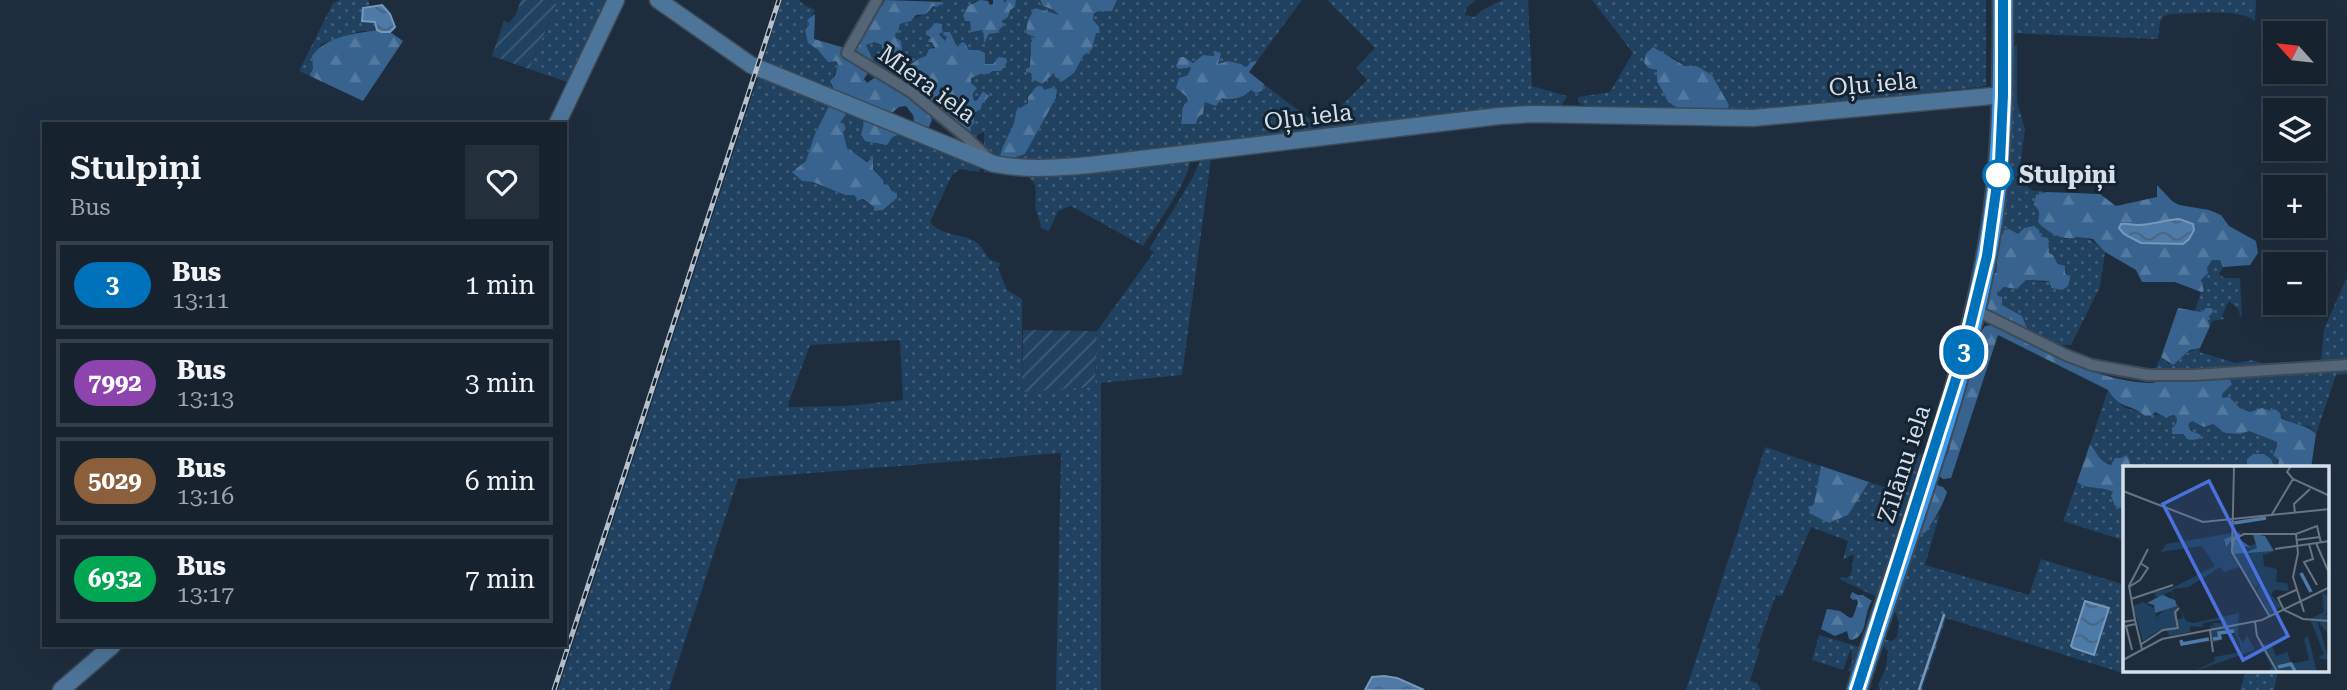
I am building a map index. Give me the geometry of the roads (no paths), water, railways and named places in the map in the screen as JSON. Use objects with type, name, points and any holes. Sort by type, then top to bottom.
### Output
[{"type":"highway","name":"Zīlānu iela","points":[[1857,690],[1935,448],[1975,310],[1993,217],[2000,162],[2003,0]]},
{"type":"street","points":[[558,122],[616,0]]},
{"type":"street","name":"Oļu iela","points":[[657,0],[751,65],[994,164],[1014,168],[1090,166],[1499,116],[1532,114],[1753,118],[2003,95]]},
{"type":"street","name":"Miera iela","points":[[877,0],[847,53],[911,92],[994,164]]},
{"type":"street","points":[[1975,310],[2092,365],[2148,375],[2194,375],[2347,365]]},
{"type":"street","points":[[61,690],[111,647]]},
{"type":"water","points":[[382,5],[390,14],[395,27],[390,32],[377,30],[375,22],[362,21],[363,8]]},
{"type":"water","points":[[2179,219],[2193,224],[2194,230],[2183,244],[2141,243],[2124,234],[2119,228],[2121,224],[2143,225]]},
{"type":"water","points":[[2085,601],[2109,608],[2094,655],[2071,646]]},
{"type":"water","points":[[1372,677],[1397,678],[1424,690],[1365,690]]},
{"type":"waterway","points":[[1919,690],[1944,615]]},
{"type":"railway","points":[[554,690],[779,0]]},
{"type":"place","name":"Stulpiņi","points":[[1998,175]]}]
